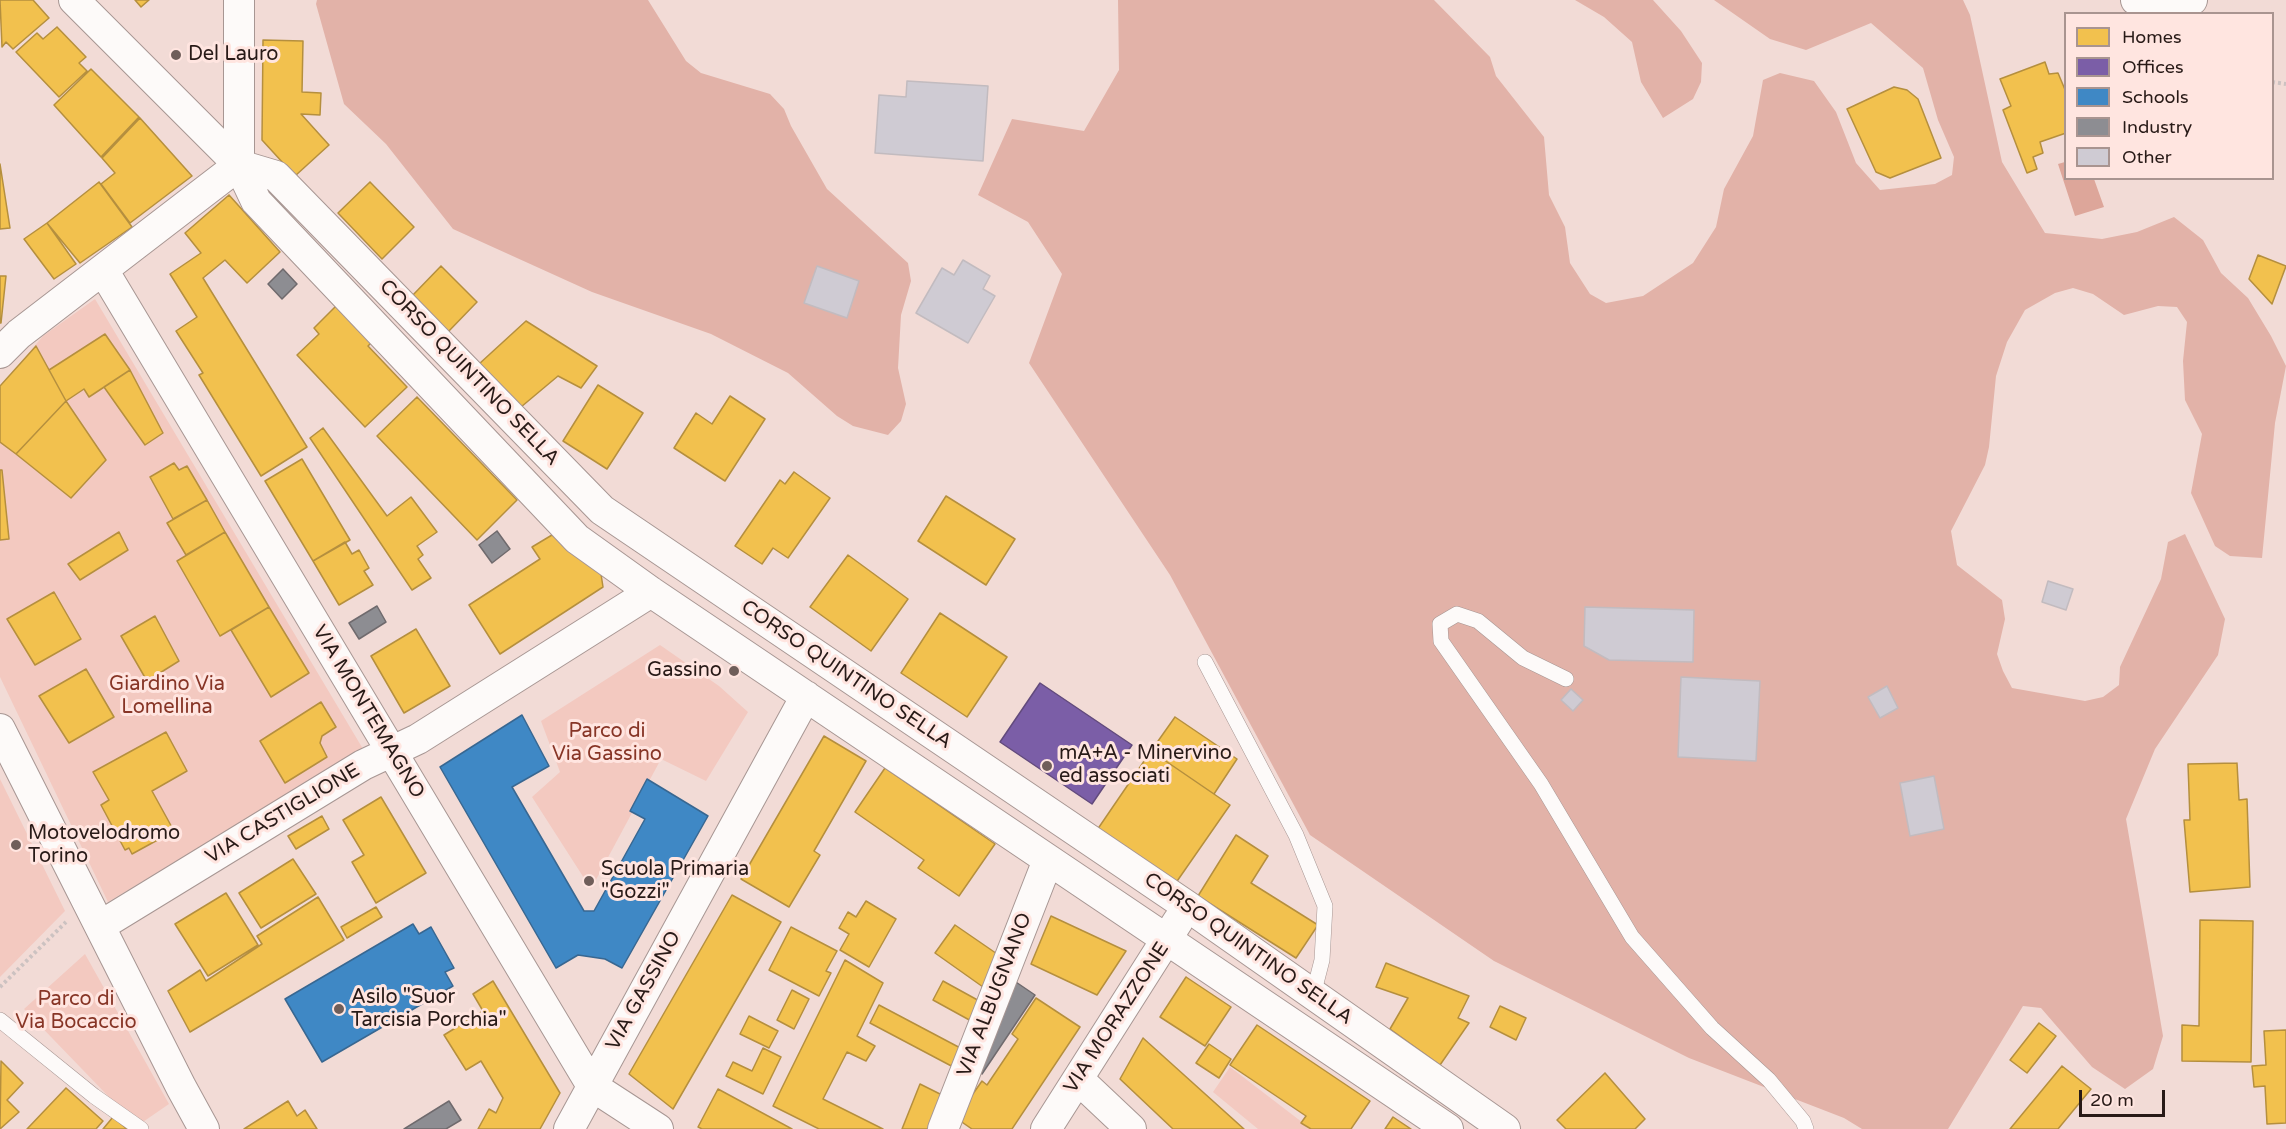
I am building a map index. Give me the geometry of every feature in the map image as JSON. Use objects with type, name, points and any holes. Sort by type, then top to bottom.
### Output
[{"type":"street","name":"CORSO QUINTINO SELLA","points":[[74,0],[239,165],[256,201],[577,539],[651,592],[1448,1129]]},
{"type":"street","points":[[0,353],[19,334],[239,165],[239,0]]},
{"type":"street","points":[[2136,0],[2156,12]]},
{"type":"street","points":[[2172,12],[2192,0]]},
{"type":"street","name":"CORSO QUINTINO SELLA","points":[[239,165],[276,176],[602,510],[1187,906],[1505,1129]]},
{"type":"street","name":"VIA MONTEMAGNO","points":[[103,270],[592,1086],[658,1129]]},
{"type":"street","name":"VIA CASTIGLIONE","points":[[94,915],[363,765],[418,740],[651,592]]},
{"type":"street","name":"VIA GASSINO","points":[[569,1129],[806,696]]},
{"type":"street","points":[[0,729],[204,1129]]},
{"type":"street","name":"VIA ALBUGNANO","points":[[943,1129],[1048,860]]},
{"type":"street","name":"VIA MORAZZONE","points":[[1046,1129],[1187,906]]},
{"type":"street","points":[[1078,1079],[1131,1129]]},
{"type":"lane","points":[[1566,680],[1523,658],[1478,621],[1457,615],[1440,624],[1441,641],[1541,784],[1632,937],[1712,1028],[1769,1080],[1803,1121],[1806,1129]]},
{"type":"lane","points":[[1205,662],[1296,835],[1325,906],[1322,960],[1313,994]]},
{"type":"lane","points":[[0,1020],[93,1096],[141,1129]]},
{"type":"path","points":[[0,987],[69,919],[94,915]]},
{"type":"green space","name":"Giardino Via Lomellina","points":[[95,299],[363,749],[108,902],[0,677],[0,387],[43,336]]},
{"type":"green space","name":"Parco di Via Gassino","points":[[660,645],[719,686],[748,712],[706,781],[661,759],[591,889],[532,797],[560,772],[541,721]]},
{"type":"green space","name":"Motovelodromo Torino","points":[[0,779],[65,911],[0,977]]},
{"type":"green space","name":"Parco di Via Bocaccio","points":[[85,954],[169,1104],[137,1126],[24,1009]]},
{"type":"green space","points":[[1230,1067],[1311,1129],[1258,1129],[1213,1092]]},
{"type":"shaded area","points":[[317,0],[648,0],[686,61],[701,73],[770,94],[784,109],[791,126],[827,189],[908,263],[911,281],[901,315],[898,368],[906,404],[901,421],[888,435],[853,426],[837,416],[788,373],[711,334],[592,292],[453,229],[386,144],[344,104],[316,4]]},
{"type":"shaded area","points":[[1118,0],[1434,0],[1490,57],[1496,76],[1544,137],[1549,195],[1565,227],[1570,263],[1590,294],[1606,303],[1643,296],[1693,263],[1716,227],[1724,189],[1753,136],[1763,80],[1780,73],[1814,81],[1836,112],[1856,163],[1880,190],[1935,184],[1952,175],[1954,157],[1938,120],[1923,68],[1871,23],[1806,50],[1770,39],[1714,0],[1963,0],[1970,15],[2002,162],[2045,233],[2102,239],[2137,232],[2174,217],[2203,240],[2221,273],[2248,298],[2286,366],[2275,423],[2262,558],[2230,556],[2215,546],[2191,493],[2202,434],[2185,400],[2183,361],[2187,322],[2177,307],[2158,306],[2124,315],[2093,294],[2073,288],[2055,293],[2025,310],[2007,342],[1996,376],[1985,465],[1951,531],[1957,565],[2002,600],[2005,619],[1997,654],[2012,688],[2085,701],[2103,697],[2119,685],[2120,667],[2161,579],[2168,542],[2185,534],[2225,619],[2218,655],[2155,749],[2126,819],[2163,1036],[2153,1069],[2125,1089],[2092,1067],[2041,1008],[2023,1006],[1948,1129],[1862,1129],[1844,1118],[1689,1058],[1494,961],[1310,835],[1170,575],[1029,363],[1062,274],[1028,222],[978,195],[1012,119],[1084,131],[1119,70]]},
{"type":"shaded area","points":[[1575,0],[1653,0],[1681,31],[1702,63],[1701,82],[1693,99],[1663,118],[1641,82],[1632,42],[1604,17]]},
{"type":"shaded area","points":[[2064,162],[2064,180],[2094,180],[2104,207],[2075,216],[2058,164]]},
{"type":"building: Homes","points":[[0,0],[33,0],[49,18],[13,49],[6,42],[2,47]]},
{"type":"building: Homes","points":[[135,0],[149,0],[141,7]]},
{"type":"building: Homes","points":[[57,27],[86,57],[79,63],[87,71],[59,97],[16,52],[37,33],[43,39]]},
{"type":"building: Homes","points":[[263,40],[303,41],[302,92],[321,93],[320,115],[301,114],[329,145],[295,176],[262,140]]},
{"type":"building: Homes","points":[[2045,62],[2049,74],[2058,73],[2064,87],[2064,134],[2040,142],[2043,153],[2033,157],[2037,169],[2027,173],[2003,110],[2011,106],[2000,79]]},
{"type":"building: Homes","points":[[91,69],[139,117],[101,157],[54,105]]},
{"type":"building: Homes","points":[[1894,87],[1907,90],[1918,99],[1941,158],[1890,178],[1876,172],[1847,109]]},
{"type":"building: Homes","points":[[140,118],[192,176],[130,223],[101,184],[115,173],[102,158]]},
{"type":"building: Homes","points":[[0,164],[10,228],[0,229]]},
{"type":"building: Homes","points":[[99,182],[132,227],[80,263],[47,223]]},
{"type":"building: Homes","points":[[370,182],[414,227],[382,259],[338,213]]},
{"type":"building: Homes","points":[[229,195],[280,252],[247,283],[225,260],[203,278],[307,447],[261,476],[199,375],[203,373],[176,331],[197,317],[170,274],[201,253],[185,233]]},
{"type":"building: Homes","points":[[47,223],[76,264],[54,279],[24,239]]},
{"type":"building: Homes","points":[[2258,255],[2286,266],[2272,304],[2249,279]]},
{"type":"building: Homes","points":[[441,266],[477,302],[447,333],[411,297]]},
{"type":"building: Homes","points":[[0,276],[6,276],[1,323],[0,323]]},
{"type":"building: Homes","points":[[336,306],[371,343],[368,346],[407,387],[365,427],[297,355],[319,334],[314,328]]},
{"type":"building: Homes","points":[[526,321],[597,366],[581,388],[558,376],[521,407],[479,364]]},
{"type":"building: Homes","points":[[105,334],[130,370],[89,397],[84,389],[66,401],[49,370]]},
{"type":"building: Homes","points":[[36,346],[66,401],[16,454],[0,442],[0,386]]},
{"type":"building: Homes","points":[[130,370],[163,433],[145,445],[104,387]]},
{"type":"building: Homes","points":[[598,385],[643,413],[607,469],[563,441]]},
{"type":"building: Homes","points":[[730,396],[765,419],[725,481],[674,448],[696,413],[712,424]]},
{"type":"building: Homes","points":[[417,397],[517,500],[477,540],[377,436]]},
{"type":"building: Homes","points":[[66,401],[106,460],[71,498],[16,454]]},
{"type":"building: Homes","points":[[323,428],[387,516],[411,497],[437,532],[417,546],[423,555],[418,559],[431,578],[412,590],[310,438]]},
{"type":"building: Homes","points":[[302,459],[350,540],[313,561],[265,481]]},
{"type":"building: Homes","points":[[174,463],[179,470],[187,466],[207,500],[173,519],[150,477]]},
{"type":"building: Homes","points":[[0,470],[2,470],[9,539],[0,540]]},
{"type":"building: Homes","points":[[794,472],[830,498],[788,558],[773,548],[762,564],[735,546],[780,480],[785,484]]},
{"type":"building: Homes","points":[[946,496],[1015,539],[986,585],[918,541]]},
{"type":"building: Homes","points":[[207,500],[225,532],[186,555],[167,523]]},
{"type":"building: Homes","points":[[119,532],[128,550],[80,580],[68,564]]},
{"type":"building: Homes","points":[[225,532],[269,607],[220,636],[177,561]]},
{"type":"building: Homes","points":[[552,535],[601,574],[603,587],[500,654],[469,605],[540,559],[532,547]]},
{"type":"building: Homes","points":[[345,542],[352,554],[359,550],[369,568],[364,571],[373,585],[339,605],[313,561]]},
{"type":"building: Homes","points":[[848,555],[908,599],[871,651],[810,607]]},
{"type":"building: Homes","points":[[54,592],[81,639],[35,665],[7,619]]},
{"type":"building: Homes","points":[[269,607],[309,673],[271,697],[231,630]]},
{"type":"building: Homes","points":[[940,613],[1007,657],[967,717],[901,673]]},
{"type":"building: Homes","points":[[155,616],[179,661],[147,681],[121,636]]},
{"type":"building: Homes","points":[[416,629],[450,686],[404,713],[371,656]]},
{"type":"building: Homes","points":[[86,669],[114,717],[69,743],[39,696]]},
{"type":"building: Homes","points":[[321,702],[336,727],[322,736],[320,743],[327,757],[285,783],[260,741]]},
{"type":"building: Homes","points":[[1175,717],[1237,759],[1214,794],[1151,751]]},
{"type":"building: Homes","points":[[166,732],[187,771],[152,791],[174,831],[132,854],[129,848],[125,850],[101,805],[109,800],[93,772]]},
{"type":"building: Homes","points":[[824,736],[866,761],[814,851],[820,855],[789,907],[741,879]]},
{"type":"building: Homes","points":[[1151,751],[1230,805],[1173,887],[1095,833]]},
{"type":"building: Homes","points":[[2237,763],[2239,800],[2247,799],[2250,887],[2190,892],[2184,820],[2190,820],[2188,764]]},
{"type":"building: Homes","points":[[885,768],[995,844],[959,896],[918,868],[924,860],[855,812]]},
{"type":"building: Homes","points":[[381,797],[426,873],[376,903],[352,862],[364,855],[343,820]]},
{"type":"building: Homes","points":[[322,816],[329,829],[296,849],[288,836]]},
{"type":"building: Homes","points":[[1236,835],[1268,856],[1251,883],[1318,925],[1296,958],[1198,896]]},
{"type":"building: Homes","points":[[293,859],[316,894],[261,928],[239,893]]},
{"type":"building: Homes","points":[[226,893],[258,945],[208,976],[175,924]]},
{"type":"building: Homes","points":[[732,895],[781,922],[673,1109],[629,1074]]},
{"type":"building: Homes","points":[[318,897],[344,940],[190,1032],[168,991],[200,970],[206,981],[262,944],[257,936]]},
{"type":"building: Homes","points":[[866,901],[896,919],[869,967],[840,950],[849,934],[839,928],[848,912],[856,917]]},
{"type":"building: Homes","points":[[376,907],[382,917],[347,938],[341,927]]},
{"type":"building: Homes","points":[[1051,916],[1126,951],[1097,995],[1031,964]]},
{"type":"building: Homes","points":[[2200,920],[2253,921],[2251,1062],[2182,1061],[2182,1025],[2199,1026]]},
{"type":"building: Homes","points":[[955,925],[1003,958],[983,987],[935,953]]},
{"type":"building: Homes","points":[[791,927],[837,951],[826,971],[831,973],[819,996],[769,970]]},
{"type":"building: Homes","points":[[845,960],[883,983],[857,1036],[875,1046],[866,1061],[847,1052],[823,1099],[883,1129],[819,1129],[773,1106]]},
{"type":"building: Homes","points":[[1386,963],[1469,996],[1458,1018],[1469,1023],[1440,1065],[1390,1029],[1408,998],[1376,987]]},
{"type":"building: Homes","points":[[1186,977],[1231,1007],[1205,1046],[1160,1017]]},
{"type":"building: Homes","points":[[493,981],[560,1093],[540,1129],[478,1129],[489,1109],[496,1113],[503,1098],[481,1061],[466,1070],[444,1035],[483,1011],[473,994]]},
{"type":"building: Homes","points":[[943,981],[983,1003],[973,1022],[933,1000]]},
{"type":"building: Homes","points":[[792,990],[809,999],[794,1029],[777,1020]]},
{"type":"building: Homes","points":[[1036,998],[1080,1027],[1012,1129],[972,1129],[956,1118],[982,1081],[987,1085],[1018,1039],[1012,1034]]},
{"type":"building: Homes","points":[[879,1005],[966,1051],[957,1069],[870,1023]]},
{"type":"building: Homes","points":[[1500,1006],[1526,1018],[1516,1040],[1490,1027]]},
{"type":"building: Homes","points":[[749,1016],[778,1031],[769,1048],[740,1034]]},
{"type":"building: Homes","points":[[2039,1023],[2056,1036],[2027,1073],[2010,1060]]},
{"type":"building: Homes","points":[[1257,1025],[1370,1101],[1351,1129],[1311,1129],[1301,1123],[1306,1116],[1230,1065]]},
{"type":"building: Homes","points":[[2286,1030],[2286,1123],[2267,1124],[2265,1086],[2254,1087],[2252,1066],[2266,1065],[2264,1031]]},
{"type":"building: Homes","points":[[1143,1038],[1244,1129],[1173,1129],[1120,1079]]},
{"type":"building: Homes","points":[[1209,1044],[1231,1059],[1219,1078],[1196,1063]]},
{"type":"building: Homes","points":[[763,1048],[781,1057],[763,1094],[726,1076],[733,1062],[752,1071]]},
{"type":"building: Homes","points":[[1,1061],[23,1083],[7,1100],[19,1112],[0,1129]]},
{"type":"building: Homes","points":[[2062,1066],[2091,1089],[2058,1129],[2010,1129]]},
{"type":"building: Homes","points":[[1605,1073],[1645,1119],[1635,1129],[1566,1129],[1557,1120]]},
{"type":"building: Homes","points":[[920,1084],[948,1098],[936,1129],[902,1129]]},
{"type":"building: Homes","points":[[66,1088],[103,1121],[96,1129],[27,1129]]},
{"type":"building: Homes","points":[[718,1089],[792,1129],[702,1129],[698,1127]]},
{"type":"building: Homes","points":[[288,1101],[297,1116],[305,1110],[317,1129],[244,1129]]},
{"type":"building: Homes","points":[[113,1117],[127,1129],[103,1129]]},
{"type":"building: Homes","points":[[1393,1117],[1411,1129],[1385,1129]]},
{"type":"building: Offices","points":[[1040,683],[1132,745],[1092,804],[1000,742]]},
{"type":"building: Schools","points":[[522,715],[549,766],[512,787],[584,911],[594,911],[645,819],[630,811],[647,779],[708,816],[622,968],[605,959],[578,955],[556,968],[440,767]]},
{"type":"building: Schools","points":[[413,924],[419,934],[431,927],[454,968],[445,972],[453,986],[322,1062],[285,999]]},
{"type":"building: Industry","points":[[283,269],[297,284],[282,299],[268,284]]},
{"type":"building: Industry","points":[[497,531],[510,549],[492,563],[479,545]]},
{"type":"building: Industry","points":[[377,606],[386,622],[359,639],[349,623]]},
{"type":"building: Industry","points":[[1010,978],[1035,995],[982,1074],[973,1068]]},
{"type":"building: Industry","points":[[449,1101],[461,1120],[446,1129],[404,1129]]},
{"type":"building: Other","points":[[907,81],[988,86],[983,161],[875,153],[879,95],[906,97]]},
{"type":"building: Other","points":[[963,260],[990,276],[983,289],[995,296],[968,343],[916,313],[942,268],[954,275]]},
{"type":"building: Other","points":[[817,266],[859,281],[847,318],[804,303]]},
{"type":"building: Other","points":[[2048,581],[2073,589],[2066,610],[2042,602]]},
{"type":"building: Other","points":[[1585,607],[1694,610],[1693,662],[1609,660],[1584,646]]},
{"type":"building: Other","points":[[1681,677],[1760,681],[1756,761],[1678,757]]},
{"type":"building: Other","points":[[1887,686],[1898,708],[1880,718],[1868,697]]},
{"type":"building: Other","points":[[1571,689],[1583,700],[1573,711],[1561,700]]},
{"type":"building: Other","points":[[1934,776],[1944,829],[1910,836],[1900,783]]},
{"type":"place","name":"Del Lauro","points":[[176,55]]},
{"type":"place","name":"Gassino","points":[[734,671]]},
{"type":"place","name":"mA+A - Minervino ed associati","points":[[1047,766]]},
{"type":"place","name":"Motovelodromo Torino","points":[[16,845]]},
{"type":"place","name":"Scuola Primaria \"Gozzi\"","points":[[589,881]]},
{"type":"place","name":"Asilo \"Suor Tarcisia Porchia\"","points":[[339,1009]]}]
